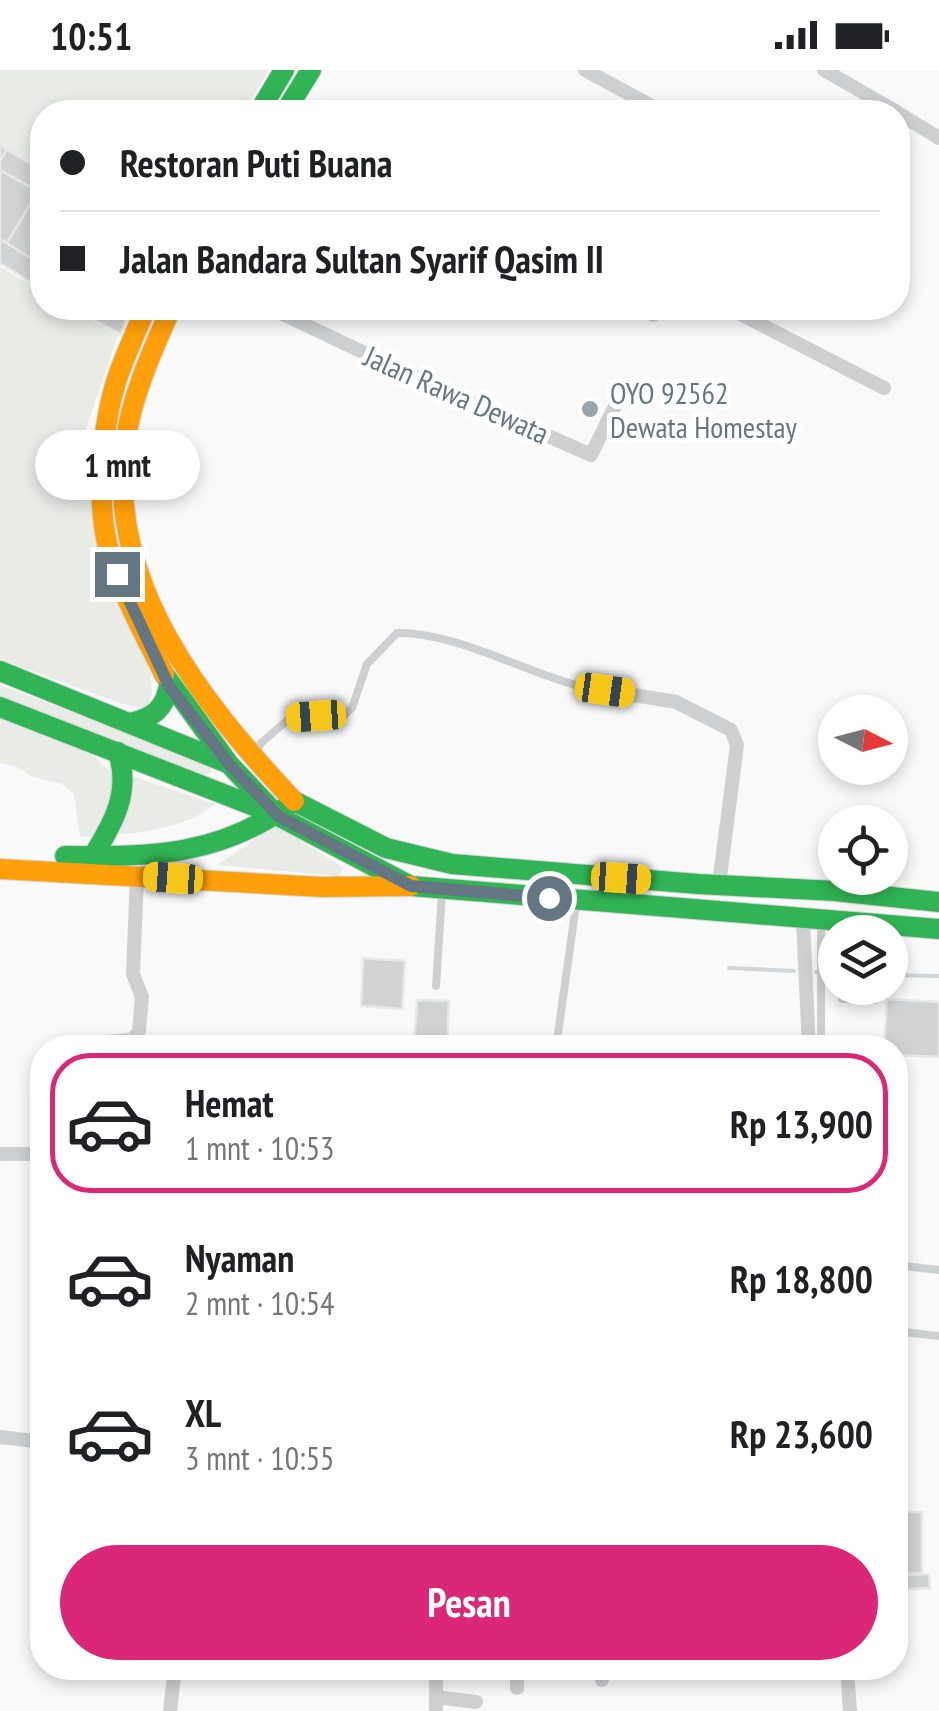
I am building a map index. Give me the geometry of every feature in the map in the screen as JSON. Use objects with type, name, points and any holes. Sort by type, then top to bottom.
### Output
[{"type":"main road","points":[[266,100],[284,70]]},
{"type":"main road","points":[[292,100],[311,70]]},
{"type":"main road","points":[[141,320],[116,382],[104,446],[102,511],[117,574],[169,686],[229,764],[278,816]]},
{"type":"main road","points":[[166,320],[144,369],[126,430],[122,475],[135,566],[157,624],[204,699],[294,801]]},
{"type":"main road","points":[[0,671],[229,764],[386,848],[427,860],[818,890]]},
{"type":"main road","points":[[130,723],[149,720],[157,714],[166,705],[169,686]]},
{"type":"main road","points":[[0,707],[278,816],[411,886]]},
{"type":"main road","points":[[92,856],[121,802],[125,775],[118,752]]},
{"type":"main road","points":[[0,855],[192,851],[248,833],[278,816],[294,801]]},
{"type":"main road","points":[[0,869],[322,887],[411,886],[818,921]]},
{"type":"main road","points":[[873,895],[939,902]]},
{"type":"main road","points":[[908,929],[939,929]]},
{"type":"street","points":[[585,70],[641,100]]},
{"type":"street","points":[[824,70],[875,100]]},
{"type":"street","points":[[910,121],[939,138]]},
{"type":"street","name":"Jalan Rawa Dewata","points":[[295,320],[591,454],[616,404]]},
{"type":"street","points":[[752,320],[884,388]]},
{"type":"street","points":[[580,686],[676,702],[731,730],[736,745],[719,885]]},
{"type":"street","points":[[136,1035],[142,997],[133,974],[137,875]]},
{"type":"street","points":[[809,1035],[818,921]]},
{"type":"street","points":[[0,1154],[30,1154]]},
{"type":"street","points":[[0,1436],[30,1440]]},
{"type":"street","points":[[170,1711],[173,1680]]},
{"type":"street","points":[[517,1680],[517,1688]]},
{"type":"street","points":[[849,1680],[850,1711]]},
{"type":"street","points":[[436,1704],[476,1702]]},
{"type":"lane","points":[[252,757],[290,718],[344,716],[352,708],[368,664],[397,633],[444,641],[580,686]]},
{"type":"lane","points":[[436,986],[442,888]]},
{"type":"lane","points":[[558,1035],[576,900]]},
{"type":"lane","points":[[820,1005],[821,1035]]},
{"type":"lane","points":[[908,1266],[939,1270]]},
{"type":"lane","points":[[908,1332],[939,1336]]},
{"type":"shaded area","points":[[0,70],[269,70],[250,100],[30,100],[30,164],[0,145]]},
{"type":"shaded area","points":[[0,267],[30,284],[30,320],[91,320],[118,335],[80,446],[98,453],[106,561],[151,674],[152,693],[146,709],[119,703],[0,659]]},
{"type":"shaded area","points":[[0,685],[210,764],[211,773],[203,776],[0,699]]},
{"type":"shaded area","points":[[0,713],[88,750],[105,767],[215,804],[169,826],[80,837],[74,794],[62,784],[0,763]]},
{"type":"shaded area","points":[[272,823],[344,868],[338,876],[217,865]]},
{"type":"building","points":[[0,145],[30,164],[30,282],[0,263]]},
{"type":"building","points":[[7,149],[30,163],[30,187],[0,170]]},
{"type":"building","points":[[0,170],[30,187],[30,204],[7,243],[0,239]]},
{"type":"building","points":[[0,239],[30,258],[30,282],[0,263]]},
{"type":"building","points":[[95,320],[126,320],[120,334]]},
{"type":"building","points":[[363,958],[405,961],[402,1009],[361,1006]]},
{"type":"building","points":[[417,1000],[449,1001],[448,1035],[415,1035]]},
{"type":"building","points":[[908,1000],[939,1002],[939,1057],[908,1056],[908,1035],[885,1035],[887,1005],[908,1005]]},
{"type":"building","points":[[908,1512],[922,1512],[922,1573],[908,1574]]},
{"type":"building","points":[[929,1574],[930,1588],[908,1589],[908,1575]]},
{"type":"waterway","points":[[729,968],[794,971]]},
{"type":"waterway","points":[[908,975],[939,976]]},
{"type":"traffic: fast","points":[[266,100],[284,70]]},
{"type":"traffic: fast","points":[[292,100],[311,70]]},
{"type":"traffic: fast","points":[[0,671],[227,763]]},
{"type":"traffic: fast","points":[[164,674],[229,764],[278,816]]},
{"type":"traffic: fast","points":[[130,723],[157,711],[169,685]]},
{"type":"traffic: fast","points":[[0,707],[267,811]]},
{"type":"traffic: fast","points":[[93,856],[114,819],[121,794],[118,752]]},
{"type":"traffic: fast","points":[[294,801],[386,848],[452,864],[939,902]]},
{"type":"traffic: fast","points":[[65,856],[127,856],[185,850],[240,833],[294,801]]},
{"type":"traffic: fast","points":[[278,816],[411,886],[939,929]]},
{"type":"traffic: slow","points":[[141,320],[112,398],[104,440],[102,508],[108,547],[119,580],[164,674]]},
{"type":"traffic: slow","points":[[166,320],[139,388],[126,438],[123,491],[130,542],[145,591],[167,637],[226,724],[294,801]]},
{"type":"traffic: slow","points":[[0,869],[322,887],[411,886]]},
{"type":"place","name":"OYO 92562 Dewata Homestay","points":[[590,409]]},
{"type":"route","points":[[117,574],[169,686],[229,764],[278,816],[411,886],[549,898]]}]
